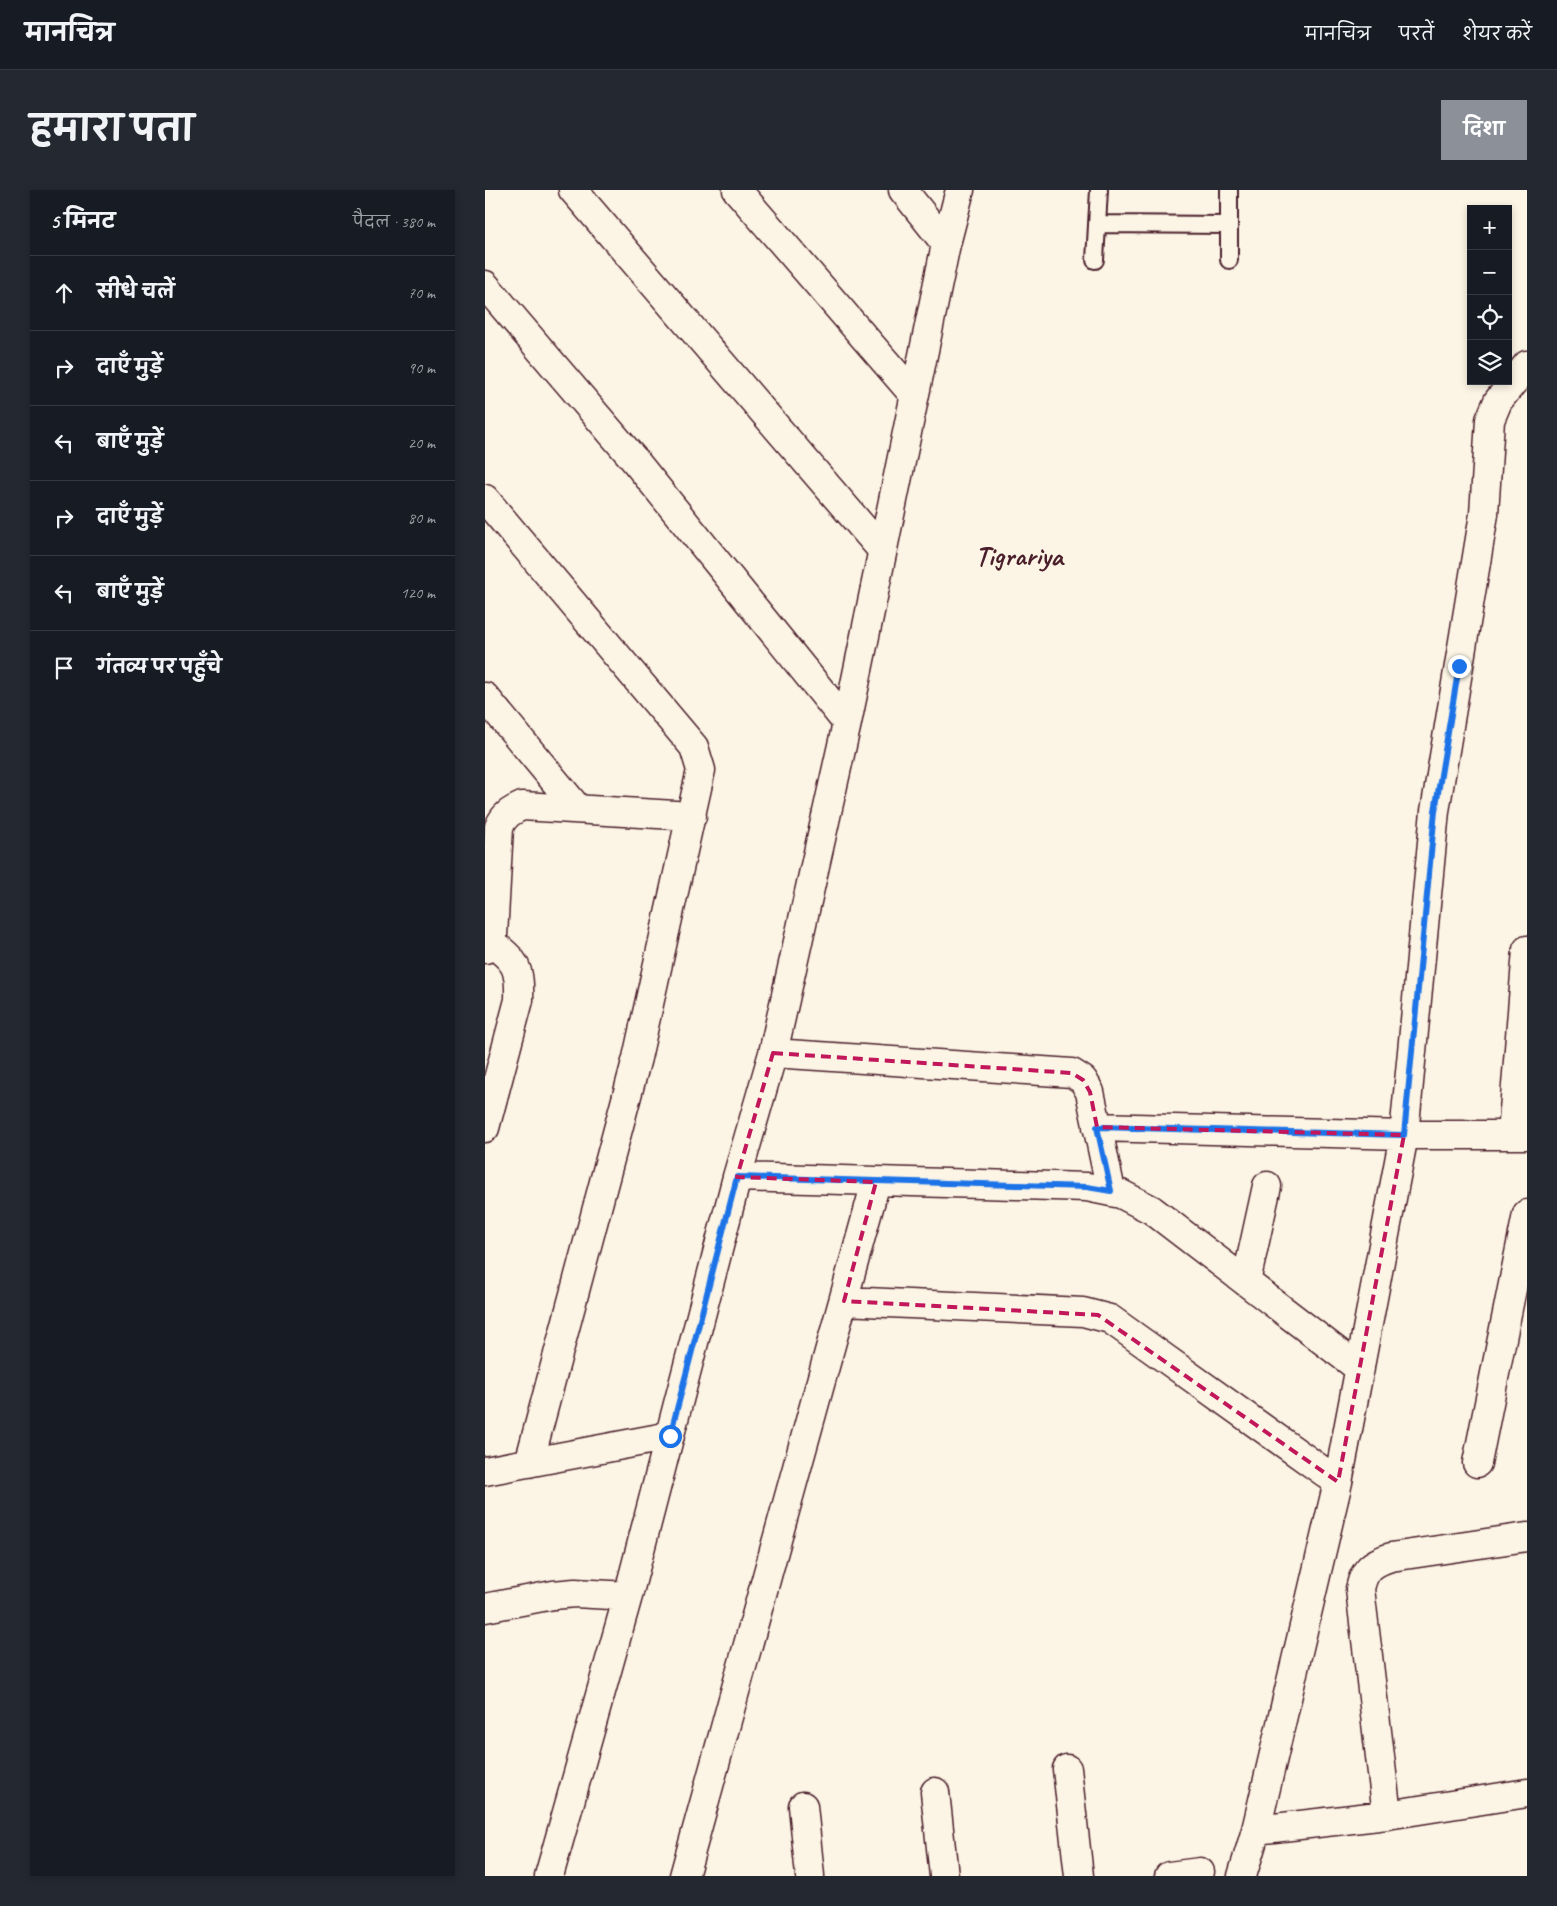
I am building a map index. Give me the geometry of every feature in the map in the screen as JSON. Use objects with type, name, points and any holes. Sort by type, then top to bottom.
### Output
[{"type":"street","points":[[737,190],[915,395]]},
{"type":"street","points":[[903,190],[946,244]]},
{"type":"street","points":[[549,1876],[628,1596],[737,1177],[773,1053],[847,723],[946,244],[960,190]]},
{"type":"street","points":[[583,193],[882,550]]},
{"type":"street","points":[[485,285],[632,457],[847,723]]},
{"type":"street","points":[[1242,1876],[1256,1830],[1338,1482],[1404,1135],[1435,811],[1484,514],[1490,420],[1498,401],[1527,366]]},
{"type":"street","points":[[485,499],[694,747],[701,770],[637,1058],[529,1463]]},
{"type":"street","points":[[485,697],[578,809]]},
{"type":"street","points":[[485,1128],[519,1000],[520,979],[516,966],[509,955],[488,946],[490,902],[499,827],[503,819],[510,811],[522,806],[692,816]]},
{"type":"street","points":[[1097,1127],[1404,1135],[1520,1135],[1527,950]]},
{"type":"street","points":[[773,1053],[1072,1073],[1083,1080],[1090,1092],[1111,1191]]},
{"type":"street","points":[[737,1177],[1087,1187],[1111,1191],[1135,1200],[1152,1210],[1360,1369]]},
{"type":"street","points":[[684,1876],[876,1182]]},
{"type":"street","points":[[1246,1282],[1267,1186]]},
{"type":"street","points":[[1477,1463],[1527,1214]]},
{"type":"street","points":[[844,1301],[1098,1314],[1110,1320],[1338,1482]]},
{"type":"street","points":[[485,1471],[670,1436]]},
{"type":"street","points":[[1387,1814],[1360,1589],[1363,1576],[1372,1564],[1391,1557],[1527,1537]]},
{"type":"street","points":[[485,1608],[575,1593],[628,1596]]},
{"type":"street","points":[[1067,1769],[1079,1876]]},
{"type":"street","points":[[935,1792],[944,1876]]},
{"type":"street","points":[[1256,1830],[1387,1814],[1527,1793]]},
{"type":"street","points":[[803,1806],[810,1876]]},
{"type":"street","points":[[1169,1876],[1200,1872]]},
{"type":"lane","points":[[1095,260],[1099,190]]},
{"type":"lane","points":[[1229,190],[1229,260]]},
{"type":"lane","points":[[1097,224],[1229,224]]},
{"type":"highlighted area","points":[[773,1053],[1072,1073],[1083,1080],[1090,1092],[1097,1127],[1404,1135],[1338,1482],[1098,1315],[844,1301],[876,1182],[737,1177]]},
{"type":"district","name":"Tigrariya","points":[[1019,555]]},
{"type":"route","points":[[670,1436],[737,1177],[1087,1187],[1111,1191],[1097,1127],[1404,1135],[1435,811],[1459,666]]}]
